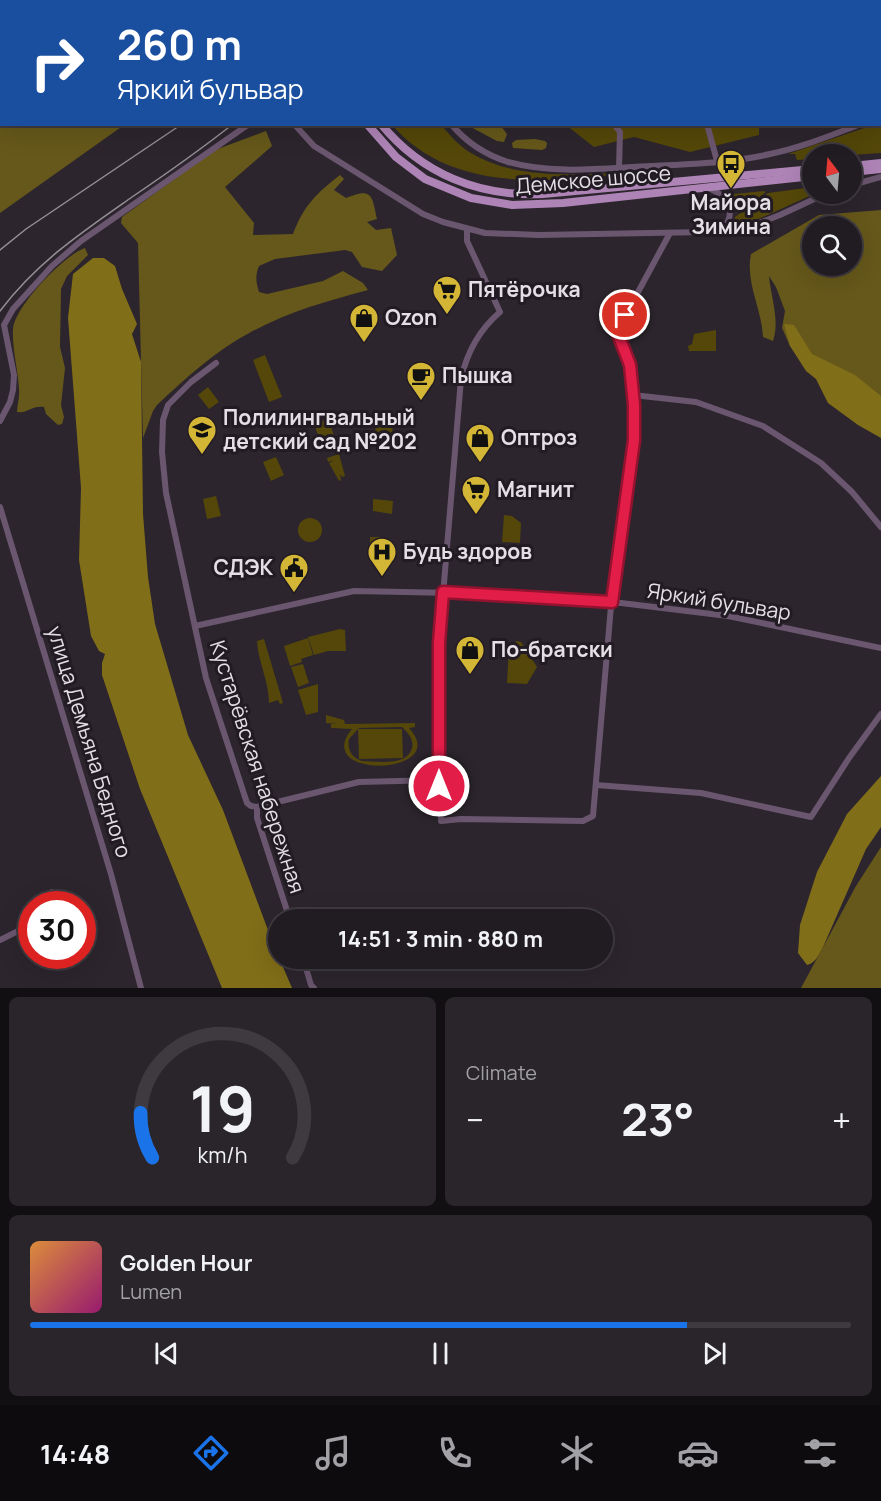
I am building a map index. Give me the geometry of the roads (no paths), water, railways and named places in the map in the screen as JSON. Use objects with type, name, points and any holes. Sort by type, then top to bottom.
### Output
[{"type":"main road","name":"Демское шоссе","points":[[369,126],[396,157],[413,172],[452,191],[512,206],[802,177]]},
{"type":"main road","name":"Демское шоссе","points":[[383,126],[408,153],[429,168],[453,180],[503,194],[543,194],[802,170]]},
{"type":"main road","points":[[862,165],[881,162]]},
{"type":"main road","points":[[862,171],[881,169]]},
{"type":"street","points":[[0,421],[10,402],[14,382],[4,325],[13,309],[52,266],[81,241],[246,126]]},
{"type":"street","points":[[296,126],[321,151],[423,214],[467,229],[517,235],[741,230],[804,204]]},
{"type":"street","points":[[304,126],[306,135]]},
{"type":"street","points":[[454,126],[473,145],[490,155],[506,161],[548,169],[619,168],[717,161],[771,154],[855,126]]},
{"type":"street","points":[[616,126],[620,132],[619,168]]},
{"type":"street","points":[[708,126],[717,161]]},
{"type":"street","points":[[862,182],[881,177]]},
{"type":"street","points":[[705,232],[721,230],[728,224],[730,214],[730,206],[724,197],[708,188]]},
{"type":"street","points":[[467,229],[467,241],[500,312],[486,326],[474,344],[467,357],[461,379],[439,643],[441,821],[461,819],[583,821],[589,820],[594,813],[612,602],[633,454],[635,422],[630,365],[618,329],[670,233]]},
{"type":"street","name":"Кустарёвская набережная","points":[[216,363],[173,398],[166,410],[163,420],[162,448],[166,493],[206,678],[247,803],[257,807],[257,818],[286,909]]},
{"type":"street","points":[[633,395],[696,402],[763,426],[821,462],[852,492],[881,527]]},
{"type":"street","name":"улица Демьяна Бедного","points":[[0,507],[111,874],[141,988]]},
{"type":"street","name":"Яркий бульвар","points":[[195,626],[354,591],[443,592],[612,602],[728,616],[881,648]]},
{"type":"street","points":[[596,785],[702,793],[811,817],[881,714]]},
{"type":"street","points":[[257,807],[359,782],[440,780]]},
{"type":"street","points":[[0,940],[18,931]]},
{"type":"street","points":[[307,969],[314,988]]},
{"type":"railway","points":[[0,250],[26,229],[179,126]]},
{"type":"railway","points":[[0,311],[29,277],[61,249],[230,126]]},
{"type":"place","name":"Майора Зимина","points":[[731,190]]},
{"type":"place","name":"Пятёрочка","points":[[447,316]]},
{"type":"place","name":"Ozon","points":[[364,344]]},
{"type":"place","name":"Пышка","points":[[421,402]]},
{"type":"place","name":"Полилингвальный детский сад №202","points":[[202,456]]},
{"type":"place","name":"Оптроз","points":[[480,464]]},
{"type":"place","name":"Магнит","points":[[476,516]]},
{"type":"place","name":"Будь здоров","points":[[382,578]]},
{"type":"place","name":"СДЭК","points":[[294,594]]},
{"type":"place","name":"По-братски","points":[[470,676]]}]
